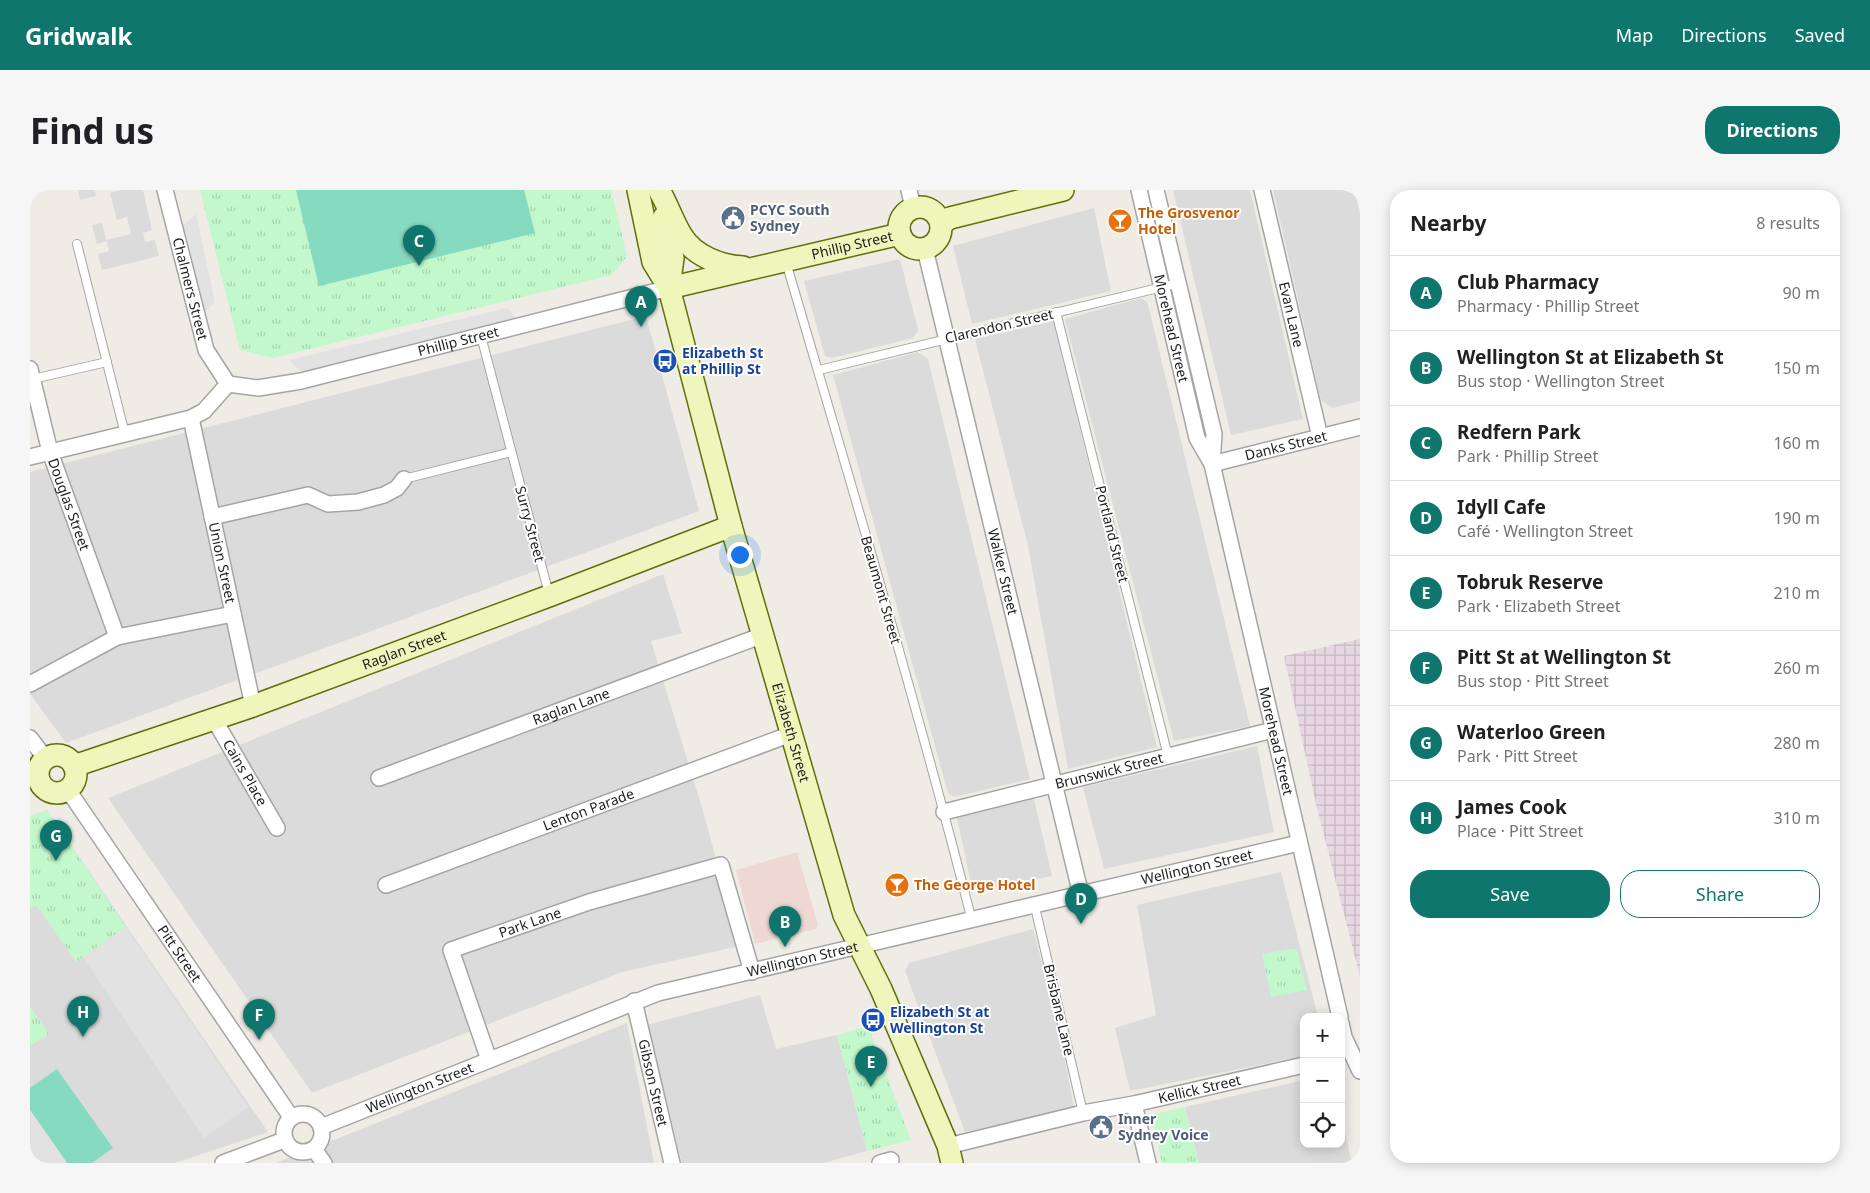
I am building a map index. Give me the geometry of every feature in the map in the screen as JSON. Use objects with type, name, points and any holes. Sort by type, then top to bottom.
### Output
[{"type":"street","name":"Chalmers Street","points":[[165,190],[206,350],[228,384]]},
{"type":"street","name":"Elizabeth Street","points":[[638,190],[653,262],[669,288],[731,526],[838,898],[847,923],[889,1007],[950,1154]]},
{"type":"street","points":[[659,190],[682,237],[693,248],[718,264],[754,268]]},
{"type":"street","name":"Elizabeth Street","points":[[659,190],[673,258],[669,288]]},
{"type":"street","points":[[925,249],[936,242],[941,230],[941,224],[950,218],[1063,190]]},
{"type":"street","name":"Morehead Street","points":[[1139,190],[1197,438],[1212,464]]},
{"type":"street","name":"Morehead Street","points":[[1156,190],[1214,434],[1212,464],[1339,1013]]},
{"type":"street","name":"Evan Lane","points":[[1262,190],[1320,437]]},
{"type":"street","name":"Phillip Street","points":[[925,249],[912,248],[906,245],[900,234],[900,221],[908,211],[911,199],[920,207],[934,212],[941,224]]},
{"type":"street","name":"Phillip Street","points":[[228,384],[258,388],[282,385],[669,288],[900,234]]},
{"type":"street","name":"Walker Street","points":[[925,249],[1082,896]]},
{"type":"street","name":"Douglas Street","points":[[31,374],[50,452],[117,637]]},
{"type":"street","points":[[30,457],[192,418],[204,412],[228,384]]},
{"type":"street","name":"Union Street","points":[[192,418],[253,706]]},
{"type":"street","name":"Danks Street","points":[[1212,464],[1360,427]]},
{"type":"street","points":[[212,517],[308,495],[328,504],[358,502],[384,495],[398,488],[404,479]]},
{"type":"street","name":"Raglan Street","points":[[74,766],[253,706],[731,526]]},
{"type":"street","points":[[30,684],[117,637],[233,614]]},
{"type":"street","name":"Raglan Lane","points":[[379,778],[763,635]]},
{"type":"street","name":"Cains Place","points":[[214,719],[278,828]]},
{"type":"street","name":"Brunswick Street","points":[[944,812],[1273,730]]},
{"type":"street","name":"Lenton Parade","points":[[386,885],[791,734]]},
{"type":"street","points":[[30,738],[46,759]]},
{"type":"street","points":[[52,756],[65,757],[74,766],[76,776],[68,790],[52,792],[35,782],[39,768],[46,759],[52,756]]},
{"type":"street","name":"Pitt Street","points":[[68,790],[291,1117]]},
{"type":"street","name":"Wellington Street","points":[[321,1127],[658,994],[1082,896],[1299,843]]},
{"type":"street","name":"Park Lane","points":[[489,1060],[451,950],[589,902],[721,865],[752,972]]},
{"type":"street","name":"Gibson Street","points":[[634,1002],[672,1163]]},
{"type":"street","points":[[1346,1055],[1360,1071]]},
{"type":"street","name":"Kellick Street","points":[[950,1154],[1083,1113],[1134,1104],[1300,1066]]},
{"type":"street","points":[[1134,1104],[1148,1163]]},
{"type":"street","points":[[303,1114],[314,1117],[321,1127],[322,1139],[314,1149],[302,1153],[297,1152],[291,1149],[284,1140],[284,1128],[291,1117],[303,1114]]},
{"type":"street","points":[[223,1163],[284,1140]]},
{"type":"street","points":[[314,1149],[324,1163]]},
{"type":"lane","points":[[77,244],[125,434]]},
{"type":"lane","name":"Beaumont Street","points":[[786,260],[944,812],[972,921]]},
{"type":"lane","name":"Clarendon Street","points":[[819,370],[1178,283]]},
{"type":"lane","name":"Portland Street","points":[[1056,312],[1168,756]]},
{"type":"lane","name":"Surry Street","points":[[481,336],[549,596]]},
{"type":"lane","points":[[31,374],[107,362]]},
{"type":"lane","points":[[404,479],[511,452]]},
{"type":"lane","name":"Brisbane Lane","points":[[1034,907],[1083,1113]]},
{"type":"shaded area","points":[[78,190],[95,190],[96,196],[80,200]]},
{"type":"shaded area","points":[[120,190],[143,190],[152,230],[143,233],[145,242],[155,240],[159,256],[102,270],[98,254],[109,251],[107,241],[97,244],[92,225],[102,223],[106,240],[131,234],[127,217],[117,220],[110,193]]},
{"type":"shaded area","points":[[1173,190],[1250,190],[1303,419],[1231,435]]},
{"type":"shaded area","points":[[1273,190],[1354,190],[1360,213],[1360,401],[1333,408],[1321,400]]},
{"type":"shaded area","points":[[1094,208],[1111,291],[972,324],[953,246]]},
{"type":"shaded area","points":[[196,214],[215,302],[204,313],[182,226]]},
{"type":"shaded area","points":[[900,259],[918,330],[913,338],[832,358],[825,356],[804,281]]},
{"type":"shaded area","points":[[1141,298],[1147,302],[1149,309],[1250,726],[1174,741],[1065,319]]},
{"type":"shaded area","points":[[507,308],[519,321],[302,373],[289,360]]},
{"type":"shaded area","points":[[646,316],[699,511],[66,743],[30,694],[30,472]]},
{"type":"shaded area","points":[[1054,321],[1157,747],[1068,769],[1028,546],[975,339]]},
{"type":"shaded area","points":[[918,352],[928,359],[1030,779],[954,797],[948,793],[833,375]]},
{"type":"shaded area","points":[[663,574],[682,633],[651,641],[703,811],[740,946],[622,972],[312,1093],[108,798]]},
{"type":"shaded area","points":[[1360,639],[1360,977],[1316,804],[1284,656]]},
{"type":"shaded area","points":[[1257,746],[1274,832],[1104,869],[1083,787]]},
{"type":"shaded area","points":[[1033,795],[1052,876],[973,892],[956,814]]},
{"type":"shaded area","points":[[47,810],[268,1132],[175,1163],[30,1163],[30,816]]},
{"type":"shaded area","points":[[797,852],[818,925],[816,929],[755,944],[736,870]]},
{"type":"shaded area","points":[[1281,872],[1317,1013],[1300,1013],[1300,1057],[1130,1091],[1115,1028],[1156,1015],[1137,905]]},
{"type":"shaded area","points":[[126,927],[248,1107],[204,1138],[83,957]]},
{"type":"shaded area","points":[[1033,929],[1057,1018],[1074,1108],[965,1132],[905,971],[909,963]]},
{"type":"shaded area","points":[[760,995],[776,1049],[837,1035],[867,1151],[823,1163],[682,1163],[647,1025]]},
{"type":"shaded area","points":[[627,1023],[654,1163],[276,1163]]},
{"type":"shaded area","points":[[1300,1081],[1300,1148],[1345,1148],[1345,1132],[1352,1163],[1199,1163],[1185,1107]]},
{"type":"shaded area","points":[[30,1110],[67,1163],[30,1163]]},
{"type":"green space","points":[[200,190],[611,190],[627,256],[612,275],[273,358],[240,350]]},
{"type":"green space","points":[[296,190],[524,190],[535,233],[319,286]]},
{"type":"green space","points":[[1176,302],[1207,437],[1204,439],[1171,303]]},
{"type":"green space","points":[[47,810],[126,927],[76,962],[36,905],[30,909],[30,816]]},
{"type":"green space","points":[[1296,948],[1307,990],[1271,997],[1262,954]]},
{"type":"green space","points":[[30,1006],[49,1034],[30,1046]]},
{"type":"green space","points":[[868,1026],[911,1140],[867,1151],[837,1035]]},
{"type":"green space","points":[[57,1069],[113,1148],[92,1163],[67,1163],[30,1110],[30,1088]]},
{"type":"green space","points":[[1185,1107],[1199,1163],[1162,1163],[1151,1115]]},
{"type":"place","name":"PCYC South Sydney","points":[[733,218]]},
{"type":"place","name":"The Grosvenor Hotel","points":[[1120,221]]},
{"type":"place","name":"Redfern Park","points":[[419,266]]},
{"type":"place","name":"Club Pharmacy","points":[[641,327]]},
{"type":"place","name":"Elizabeth St at Phillip St","points":[[665,361]]},
{"type":"place","name":"Waterloo Green","points":[[56,861]]},
{"type":"place","name":"The George Hotel","points":[[897,885]]},
{"type":"place","name":"Idyll Cafe","points":[[1081,924]]},
{"type":"place","name":"Wellington St at Elizabeth St","points":[[785,947]]},
{"type":"place","name":"Elizabeth St at Wellington St","points":[[873,1020]]},
{"type":"place","name":"James Cook","points":[[83,1037]]},
{"type":"place","name":"Pitt St at Wellington St","points":[[259,1040]]},
{"type":"place","name":"Tobruk Reserve","points":[[871,1087]]},
{"type":"place","name":"Inner Sydney Voice","points":[[1101,1127]]}]
